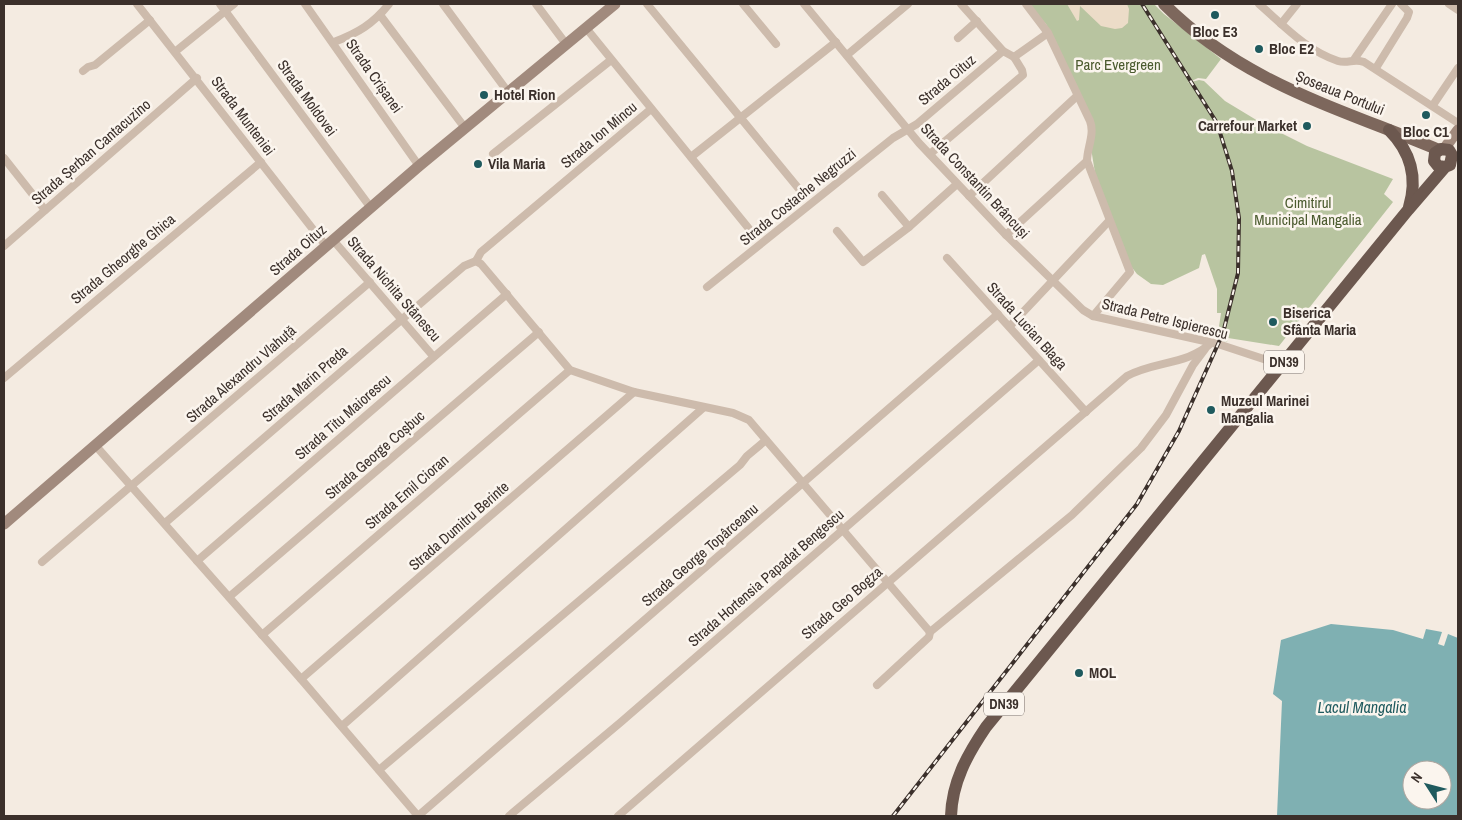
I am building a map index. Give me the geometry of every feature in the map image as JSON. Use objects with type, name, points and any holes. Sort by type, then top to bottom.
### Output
[{"type":"highway","points":[[1388,130],[1405,149],[1413,173],[1408,210]]},
{"type":"highway","name":"DN39","points":[[951,816],[955,786],[962,766],[986,727],[1408,210],[1444,155]]},
{"type":"main road","name":"Strada Oituz","points":[[4,524],[419,166],[615,4]]},
{"type":"main road","name":"Șoseaua Portului","points":[[1164,4],[1196,33],[1251,71],[1292,91],[1444,155]]},
{"type":"main road","points":[[1444,155],[1458,130]]},
{"type":"street","name":"Strada Munteniei","points":[[137,4],[176,51],[261,162],[330,243]]},
{"type":"street","name":"Strada Moldovei","points":[[220,4],[371,208]]},
{"type":"street","points":[[176,51],[234,4]]},
{"type":"street","name":"Strada Crișanei","points":[[305,4],[334,42],[419,166]]},
{"type":"street","points":[[334,42],[360,32],[380,15],[389,4]]},
{"type":"street","points":[[443,4],[508,92]]},
{"type":"street","points":[[536,4],[566,44]]},
{"type":"street","points":[[647,4],[800,189]]},
{"type":"street","points":[[743,4],[776,44]]},
{"type":"street","name":"Strada Constantin Brâncuși","points":[[804,4],[909,131],[957,184],[1053,281]]},
{"type":"street","points":[[847,55],[908,4]]},
{"type":"street","points":[[930,154],[1023,75],[1014,57],[1003,51],[961,4]]},
{"type":"street","points":[[1026,4],[1048,33],[1092,127],[1087,161],[1130,272],[1093,316]]},
{"type":"street","points":[[1259,4],[1288,32],[1325,56],[1345,62],[1355,58],[1392,4]]},
{"type":"street","points":[[1281,24],[1297,4]]},
{"type":"street","points":[[1450,4],[1458,10]]},
{"type":"street","points":[[1376,68],[1407,18],[1409,12],[1405,5]]},
{"type":"street","points":[[380,15],[464,128]]},
{"type":"street","points":[[83,71],[95,65],[150,20]]},
{"type":"street","points":[[958,38],[977,22]]},
{"type":"street","points":[[586,28],[750,230]]},
{"type":"street","points":[[1014,57],[1048,33]]},
{"type":"street","points":[[691,157],[836,42]]},
{"type":"street","name":"Strada Oituz","points":[[909,131],[1003,51]]},
{"type":"street","points":[[1355,58],[1376,68],[1458,123]]},
{"type":"street","points":[[493,154],[611,60]]},
{"type":"street","points":[[1433,105],[1458,68]]},
{"type":"street","name":"Strada Șerban Cantacuzino","points":[[4,246],[197,78]]},
{"type":"street","points":[[969,196],[1077,96]]},
{"type":"street","name":"Strada Ion Mincu","points":[[476,261],[487,247],[652,109]]},
{"type":"street","name":"Strada Costache Negruzzi","points":[[707,287],[893,138],[909,131]]},
{"type":"street","points":[[4,158],[45,210]]},
{"type":"street","points":[[1006,235],[1087,161]]},
{"type":"street","name":"Strada Gheorghe Ghica","points":[[4,378],[261,162]]},
{"type":"street","points":[[837,231],[863,262],[908,227],[957,184]]},
{"type":"street","points":[[882,195],[908,227]]},
{"type":"street","points":[[1010,326],[1109,221]]},
{"type":"street","name":"Strada Nichita Stănescu","points":[[330,243],[370,282],[433,356]]},
{"type":"street","name":"Strada Lucian Blaga","points":[[947,258],[1086,412]]},
{"type":"street","points":[[476,261],[481,264],[507,294],[570,370],[634,392],[744,416],[930,632]]},
{"type":"street","name":"Strada Marin Preda","points":[[165,523],[464,266],[476,261]]},
{"type":"street","name":"Strada Petre Ispierescu","points":[[1053,281],[1074,302],[1093,316],[1282,365]]},
{"type":"street","name":"Strada Alexandru Vlahuță","points":[[131,487],[370,282]]},
{"type":"street","name":"Strada Titu Maiorescu","points":[[197,561],[507,294]]},
{"type":"street","name":"Strada George Topârceanu","points":[[418,816],[804,484],[998,314]]},
{"type":"street","name":"Strada George Coșbuc","points":[[229,597],[539,332]]},
{"type":"street","points":[[877,684],[929,637],[930,632],[1072,516],[1141,448],[1166,414],[1193,365],[1208,346]]},
{"type":"street","name":"Strada Geo Bogza","points":[[618,816],[887,581],[1127,376],[1140,369],[1192,356],[1208,346]]},
{"type":"street","name":"Strada Hortensia Papadat Bengescu","points":[[508,816],[621,722],[1039,360]]},
{"type":"street","name":"Strada Emil Cioran","points":[[262,635],[570,370]]},
{"type":"street","name":"Strada Dumitru Berinte","points":[[301,679],[634,392]]},
{"type":"street","points":[[342,726],[703,408]]},
{"type":"street","points":[[379,770],[740,465],[747,456],[766,440]]},
{"type":"street","points":[[96,446],[342,726],[418,816]]},
{"type":"street","points":[[42,562],[131,487]]},
{"type":"green space","points":[[1028,4],[1154,4],[1221,59],[1206,79],[1198,78],[1187,83],[1199,80],[1204,81],[1225,101],[1263,124],[1307,146],[1393,179],[1384,194],[1393,202],[1279,346],[1228,338],[1227,342],[1217,340],[1221,313],[1217,313],[1217,289],[1205,254],[1202,255],[1199,268],[1163,285],[1151,284],[1137,274],[1130,265],[1095,173],[1091,148],[1094,136],[1046,24]]},
{"type":"shaded area","points":[[1067,4],[1127,4],[1129,9],[1128,23],[1122,28],[1115,29],[1101,26],[1080,6],[1079,20],[1077,21]]},
{"type":"water","name":"Lacul Mangalia","points":[[1331,624],[1393,630],[1423,639],[1426,629],[1442,632],[1438,644],[1444,646],[1448,634],[1458,638],[1458,816],[1277,816],[1282,701],[1273,694],[1281,640]]},
{"type":"railway","points":[[893,816],[1137,504],[1179,431],[1223,333],[1238,273],[1239,218],[1232,171],[1217,123],[1142,4]]},
{"type":"place","name":"Bloc E3","points":[[1215,15]]},
{"type":"place","name":"Bloc E2","points":[[1259,49]]},
{"type":"place","name":"Hotel Rion","points":[[484,95]]},
{"type":"place","name":"Bloc C1","points":[[1426,115]]},
{"type":"place","name":"Carrefour Market","points":[[1307,126]]},
{"type":"place","name":"Vila Maria","points":[[478,164]]},
{"type":"place","name":"Biserica Sfânta Maria","points":[[1273,322]]},
{"type":"place","name":"Muzeul Marinei Mangalia","points":[[1211,410]]},
{"type":"place","name":"MOL","points":[[1079,673]]},
{"type":"park label","name":"Parc Evergreen","points":[[1118,65]]},
{"type":"park label","name":"Cimitirul Municipal Mangalia","points":[[1308,212]]}]
